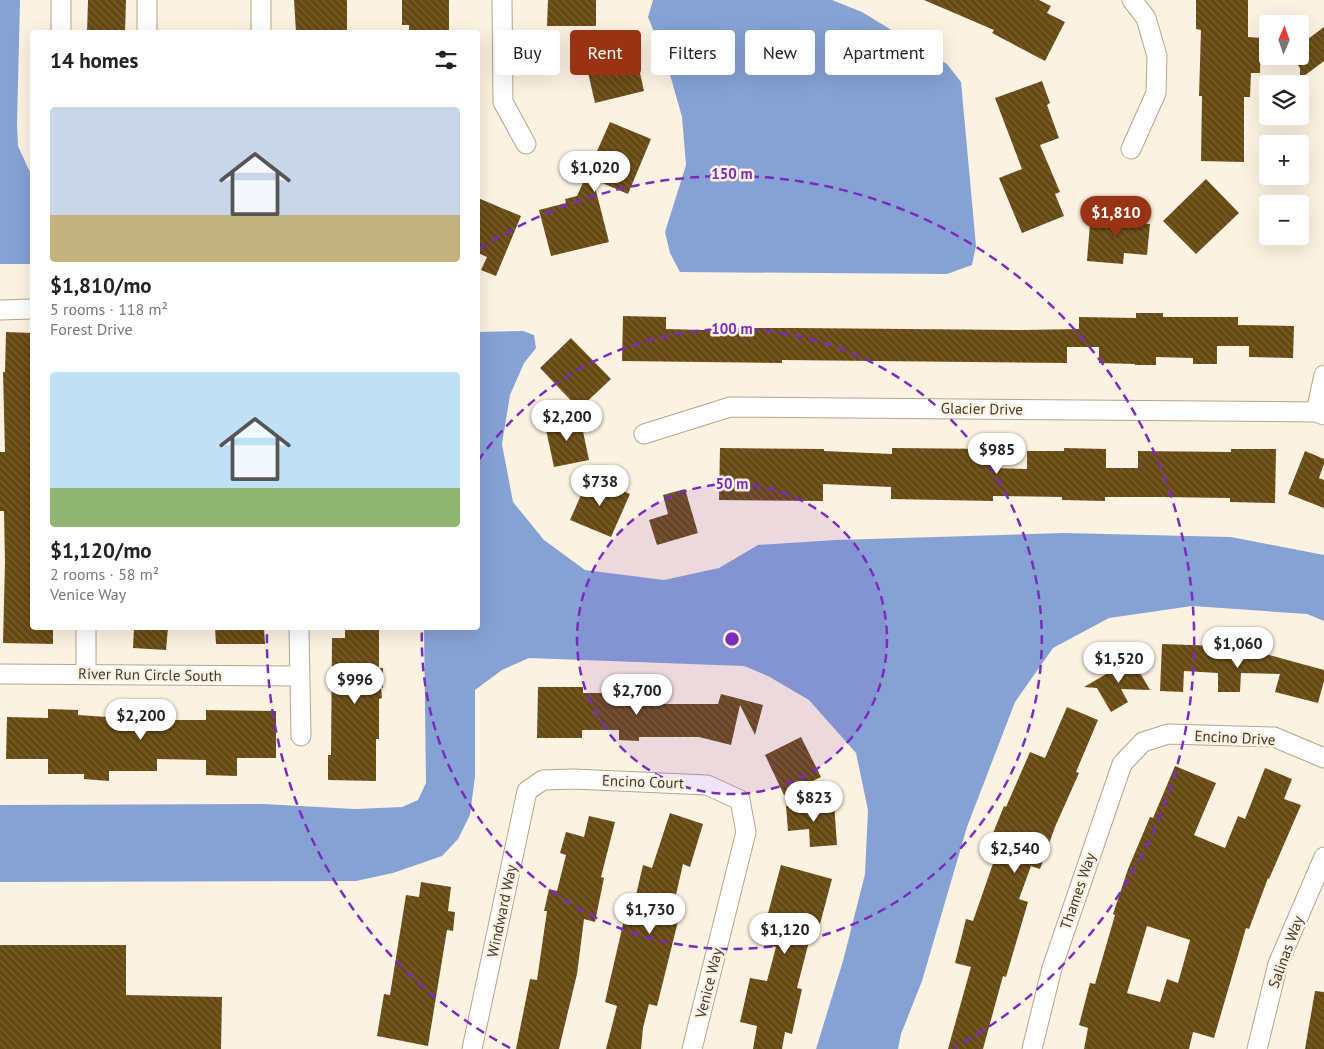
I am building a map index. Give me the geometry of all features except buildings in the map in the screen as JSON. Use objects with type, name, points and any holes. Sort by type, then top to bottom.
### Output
[{"type":"street","points":[[61,0],[61,30]]},
{"type":"street","points":[[147,0],[147,30]]},
{"type":"street","points":[[261,0],[261,30]]},
{"type":"street","points":[[502,0],[503,102],[526,144]]},
{"type":"street","points":[[1132,0],[1146,18],[1157,56],[1156,93],[1132,149]]},
{"type":"street","points":[[0,310],[30,309]]},
{"type":"street","points":[[1320,414],[1324,375]]},
{"type":"street","name":"Glacier Drive","points":[[644,434],[730,406],[1320,414]]},
{"type":"street","points":[[86,630],[86,674]]},
{"type":"street","points":[[299,630],[301,736]]},
{"type":"street","name":"River Run Circle South","points":[[0,674],[299,676]]},
{"type":"street","name":"Encino Drive","points":[[1143,742],[1168,734],[1274,737],[1324,758]]},
{"type":"street","name":"Thames Way","points":[[1032,1049],[1052,968],[1122,764],[1143,742]]},
{"type":"street","name":"Encino Court","points":[[543,780],[573,779],[707,785],[740,800]]},
{"type":"street","name":"Windward Way","points":[[472,1049],[527,791],[543,780]]},
{"type":"street","name":"Venice Way","points":[[692,1049],[746,832],[740,800]]},
{"type":"street","name":"Salinas Way","points":[[1257,1049],[1278,964],[1324,857]]},
{"type":"water","points":[[0,0],[20,0],[17,124],[18,146],[30,171],[30,264],[0,264]]},
{"type":"water","points":[[653,0],[832,0],[862,12],[891,30],[825,30],[825,75],[943,75],[943,62],[947,64],[961,82],[976,246],[972,265],[947,274],[680,272],[670,253],[665,232],[686,165],[682,117],[670,75],[735,75],[735,30],[653,30],[648,17]]},
{"type":"water","points":[[523,331],[534,335],[536,348],[524,363],[510,395],[502,444],[513,502],[544,540],[585,570],[664,580],[719,568],[758,545],[836,540],[1063,533],[1231,537],[1324,555],[1324,621],[1307,614],[1192,606],[1109,618],[1053,648],[1015,702],[967,827],[922,981],[901,1034],[898,1049],[816,1049],[843,961],[865,874],[868,810],[856,753],[809,700],[768,676],[744,666],[529,658],[502,670],[475,690],[475,776],[470,815],[458,839],[442,856],[393,873],[356,881],[0,882],[0,805],[263,804],[355,809],[402,807],[418,800],[426,783],[424,630],[480,630],[480,332]]}]
